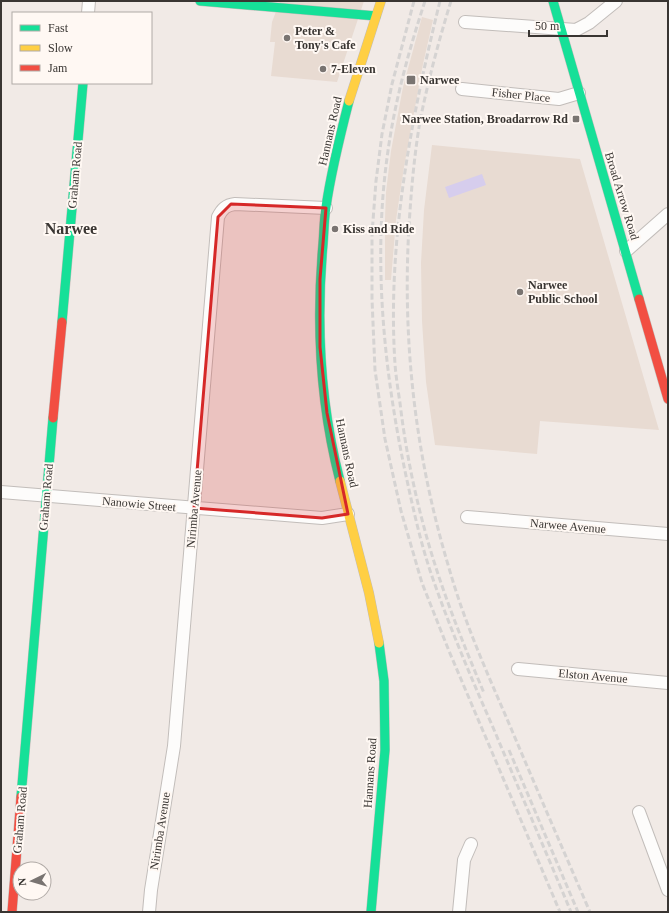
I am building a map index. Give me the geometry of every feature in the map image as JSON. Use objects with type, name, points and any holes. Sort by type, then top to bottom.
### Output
[{"type":"street","points":[[88,12],[89,1]]},
{"type":"street","points":[[200,1],[376,16]]},
{"type":"street","name":"Hannans Road","points":[[371,912],[385,750],[384,681],[377,629],[331,440],[320,347],[320,279],[326,208],[337,148],[352,89],[381,1]]},
{"type":"street","name":"Broad Arrow Road","points":[[552,1],[668,399]]},
{"type":"street","points":[[465,22],[576,30],[589,23],[616,1]]},
{"type":"street","name":"Graham Road","points":[[12,912],[46,496],[83,84]]},
{"type":"street","name":"Fisher Place","points":[[462,89],[559,99],[579,94]]},
{"type":"street","name":"Nirimba Avenue","points":[[149,912],[151,890],[174,746],[218,217],[221,210],[226,206],[235,204],[326,208]]},
{"type":"street","points":[[626,251],[668,214]]},
{"type":"street","name":"Nanowie Street","points":[[1,492],[322,518],[348,514]]},
{"type":"street","name":"Narwee Avenue","points":[[467,517],[668,534]]},
{"type":"street","name":"Elston Avenue","points":[[518,669],[668,683]]},
{"type":"street","points":[[639,812],[668,890]]},
{"type":"street","points":[[459,912],[464,860],[470,844]]},
{"type":"highlighted area","points":[[231,204],[326,208],[320,279],[320,347],[327,413],[348,514],[322,518],[194,508],[218,217]]},
{"type":"shaded area","points":[[280,1],[364,1],[337,82],[271,76],[275,42],[270,42],[272,22]]},
{"type":"shaded area","points":[[422,17],[433,20],[423,64],[404,167],[396,220],[391,280],[385,280],[386,192],[391,151],[403,87]]},
{"type":"shaded area","name":"Narwee Public School","points":[[432,145],[580,159],[659,430],[540,421],[537,454],[435,445],[426,382],[422,321],[421,263],[424,210]]},
{"type":"shaded area","points":[[482,174],[486,185],[449,198],[445,187]]},
{"type":"railway","points":[[414,1],[392,84],[382,134],[376,181],[372,234],[372,299],[375,370],[385,439],[401,511],[422,583],[449,651],[560,912]]},
{"type":"railway","points":[[425,1],[407,59],[398,98],[390,138],[383,197],[381,276],[386,355],[391,394],[411,499],[429,568],[463,657],[571,912]]},
{"type":"railway","points":[[440,1],[429,45],[411,136],[398,227],[393,318],[395,364],[406,447],[426,534],[449,606],[484,693]]},
{"type":"railway","points":[[451,1],[434,61],[420,121],[411,200],[407,302],[409,347],[419,436],[437,524],[455,589],[470,631],[590,912]]},
{"type":"railway","points":[[509,750],[578,912]]},
{"type":"traffic: fast","points":[[200,1],[376,16]]},
{"type":"traffic: fast","points":[[553,1],[639,299]]},
{"type":"traffic: fast","points":[[62,322],[83,84]]},
{"type":"traffic: fast","points":[[340,481],[333,452],[324,393],[321,363],[320,304],[325,212],[333,167],[349,101]]},
{"type":"traffic: fast","points":[[21,797],[53,418]]},
{"type":"traffic: fast","points":[[371,912],[385,750],[384,681],[379,643]]},
{"type":"traffic: slow","points":[[349,101],[381,1]]},
{"type":"traffic: slow","points":[[340,481],[369,593],[379,643]]},
{"type":"traffic: jam","points":[[639,299],[668,399]]},
{"type":"traffic: jam","points":[[53,418],[62,322]]},
{"type":"traffic: jam","points":[[12,912],[21,797]]},
{"type":"place","name":"Peter & Tony's Cafe","points":[[287,38]]},
{"type":"place","name":"7-Eleven","points":[[323,69]]},
{"type":"place","name":"Narwee","points":[[411,80]]},
{"type":"place","name":"Narwee Station, Broadarrow Rd","points":[[576,119]]},
{"type":"place","name":"Kiss and Ride","points":[[335,229]]},
{"type":"place","name":"Narwee Public School","points":[[520,292]]},
{"type":"district","name":"Narwee","points":[[71,228]]}]
